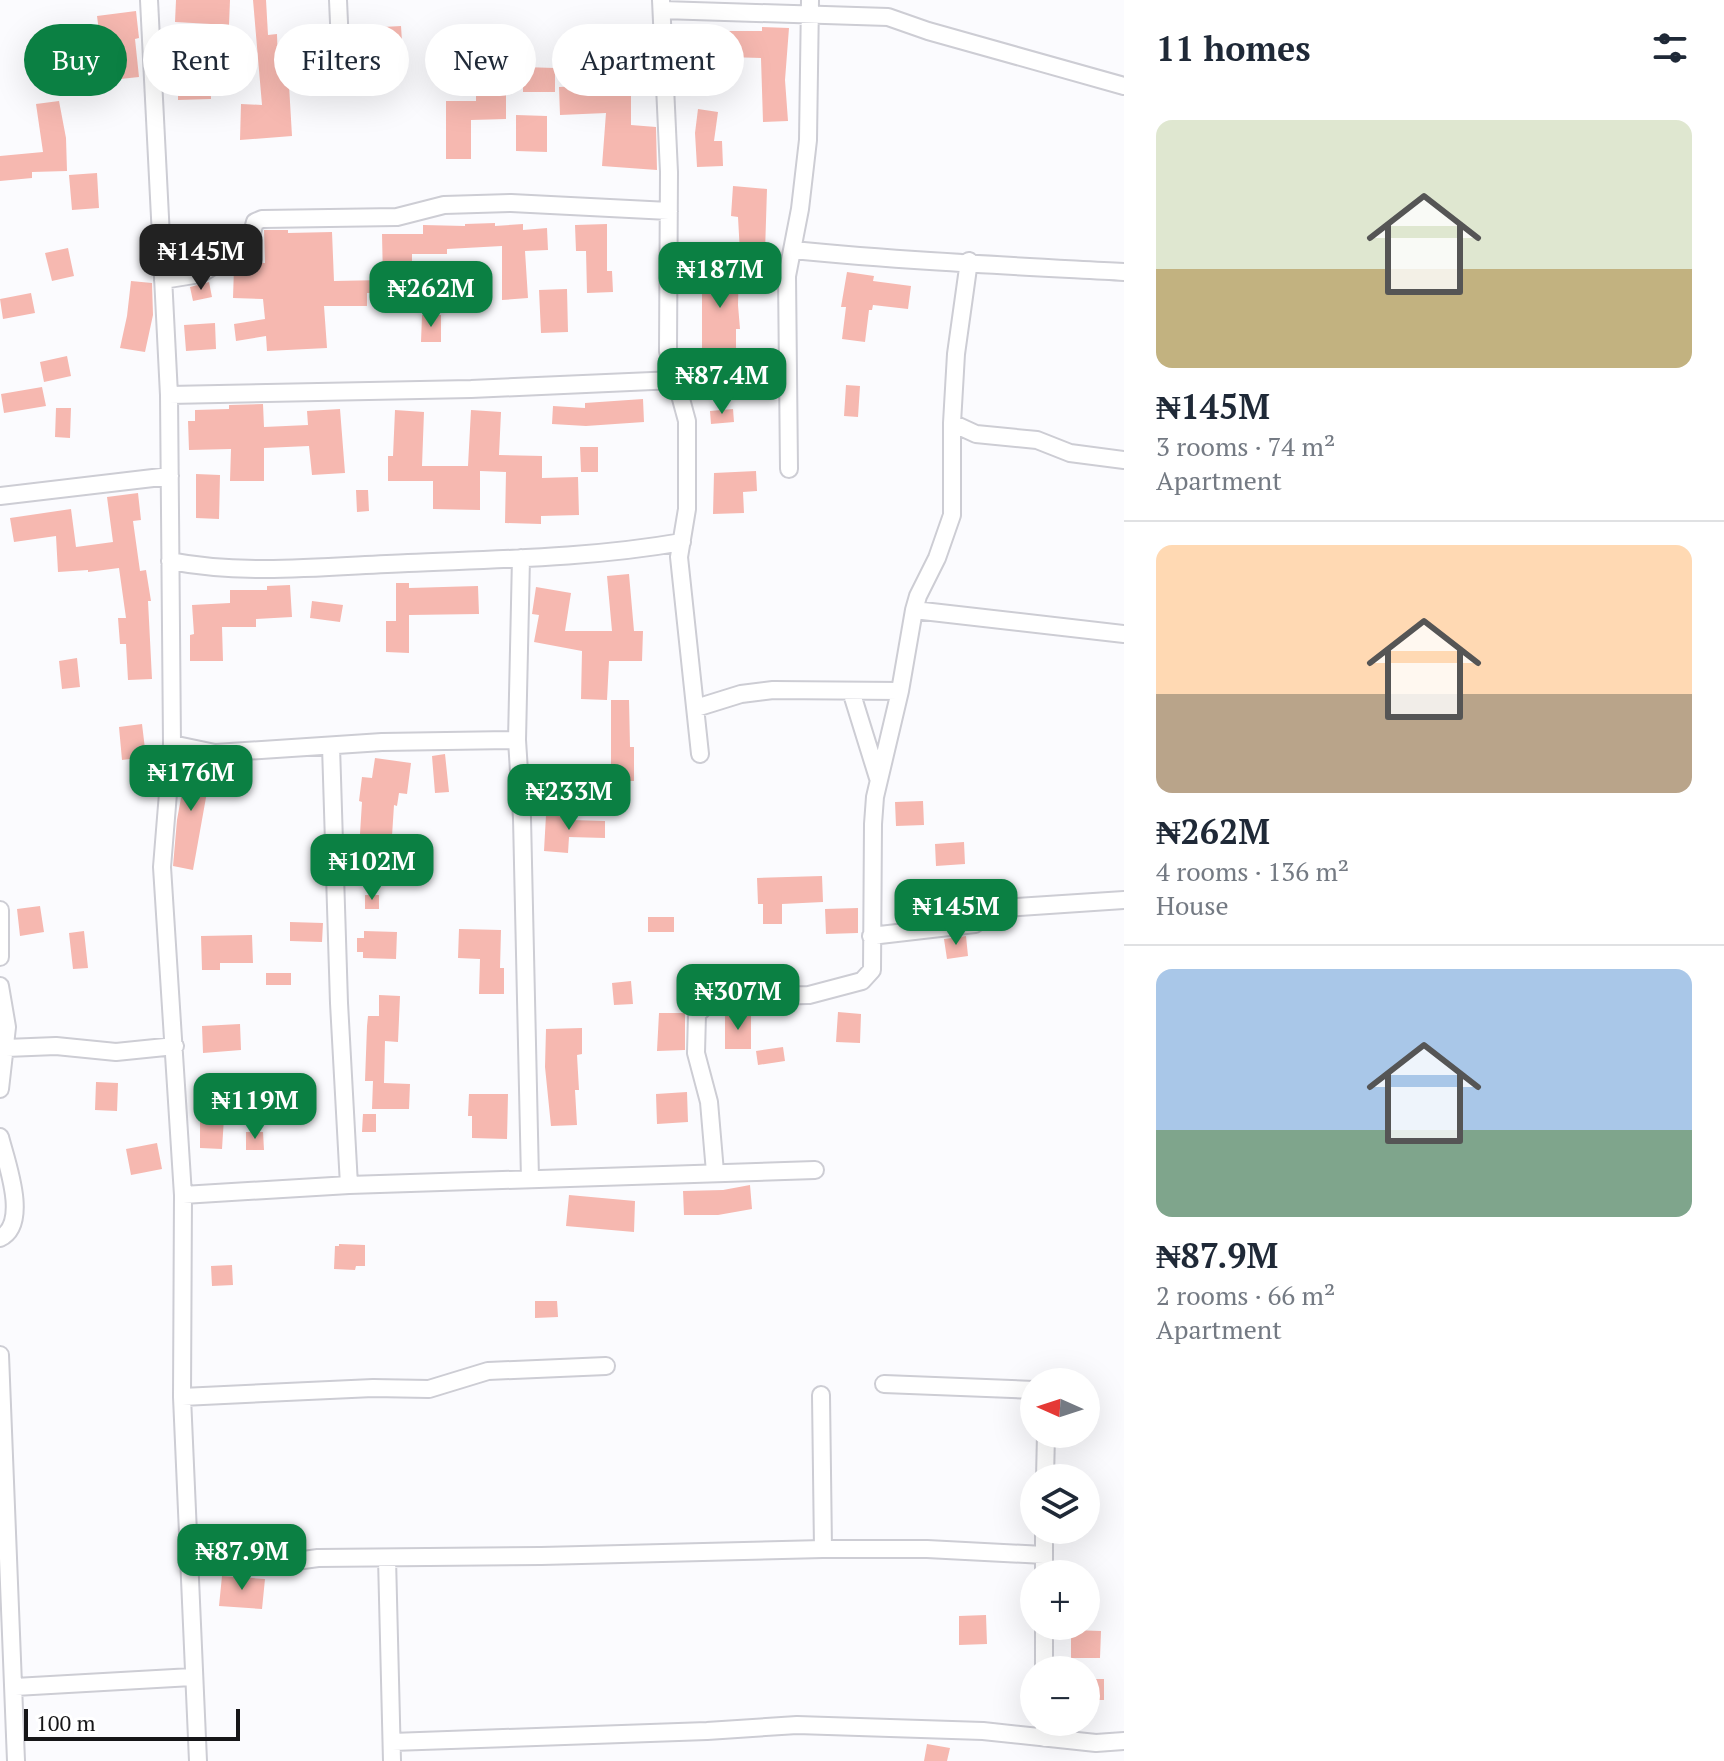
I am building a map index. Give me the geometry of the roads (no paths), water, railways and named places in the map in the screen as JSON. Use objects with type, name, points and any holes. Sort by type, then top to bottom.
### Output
[{"type":"street","points":[[149,0],[169,395],[172,744],[162,867],[183,1195],[182,1397],[198,1761]]},
{"type":"street","points":[[338,0],[339,24]]},
{"type":"street","points":[[700,754],[679,557],[687,509],[687,421],[668,351],[669,211],[661,5],[809,7],[888,17],[1124,86]]},
{"type":"street","points":[[789,469],[787,276],[808,140],[809,7]]},
{"type":"street","points":[[163,280],[200,274],[220,263],[247,245],[255,222],[262,219],[397,217],[444,205],[511,203],[669,211]]},
{"type":"street","points":[[793,250],[906,260],[969,261],[1124,272]]},
{"type":"street","points":[[715,1172],[709,1102],[696,1053],[694,1030],[697,1014],[709,1003],[725,997],[809,995],[862,981],[872,970],[873,824],[878,779],[900,691],[914,610],[952,515],[956,354],[969,261]]},
{"type":"street","points":[[169,395],[471,389],[675,380]]},
{"type":"street","points":[[952,423],[976,434],[1037,440],[1070,453],[1124,460]]},
{"type":"street","points":[[0,496],[170,476]]},
{"type":"street","points":[[170,561],[195,566],[291,567],[579,556],[682,542]]},
{"type":"street","points":[[521,558],[517,740],[522,818],[530,1179]]},
{"type":"street","points":[[914,610],[1124,634]]},
{"type":"street","points":[[696,708],[757,691],[900,691]]},
{"type":"street","points":[[851,691],[878,779]]},
{"type":"street","points":[[172,744],[215,753],[394,742],[517,740]]},
{"type":"street","points":[[331,746],[339,1003],[349,1185]]},
{"type":"street","points":[[871,936],[975,924],[990,912],[1003,908],[1124,900]]},
{"type":"street","points":[[0,910],[0,957]]},
{"type":"street","points":[[0,986],[7,1027],[0,1089]]},
{"type":"street","points":[[6,1048],[56,1046],[116,1052],[175,1046]]},
{"type":"street","points":[[0,1137],[16,1203],[14,1219],[6,1235],[0,1238]]},
{"type":"street","points":[[183,1195],[349,1185],[815,1170]]},
{"type":"street","points":[[0,1355],[5,1571],[15,1687],[16,1761]]},
{"type":"street","points":[[182,1397],[373,1388],[429,1389],[488,1371],[606,1366]]},
{"type":"street","points":[[884,1384],[1020,1389]]},
{"type":"street","points":[[821,1395],[823,1549]]},
{"type":"street","points":[[1044,1544],[1044,1560]]},
{"type":"street","points":[[190,1566],[274,1564],[318,1558],[823,1549],[927,1549],[1044,1555]]},
{"type":"street","points":[[387,1558],[392,1761]]},
{"type":"street","points":[[15,1687],[192,1677]]},
{"type":"street","points":[[392,1742],[797,1725],[1020,1730]]},
{"type":"street","points":[[1068,1736],[1096,1743],[1124,1741]]}]
